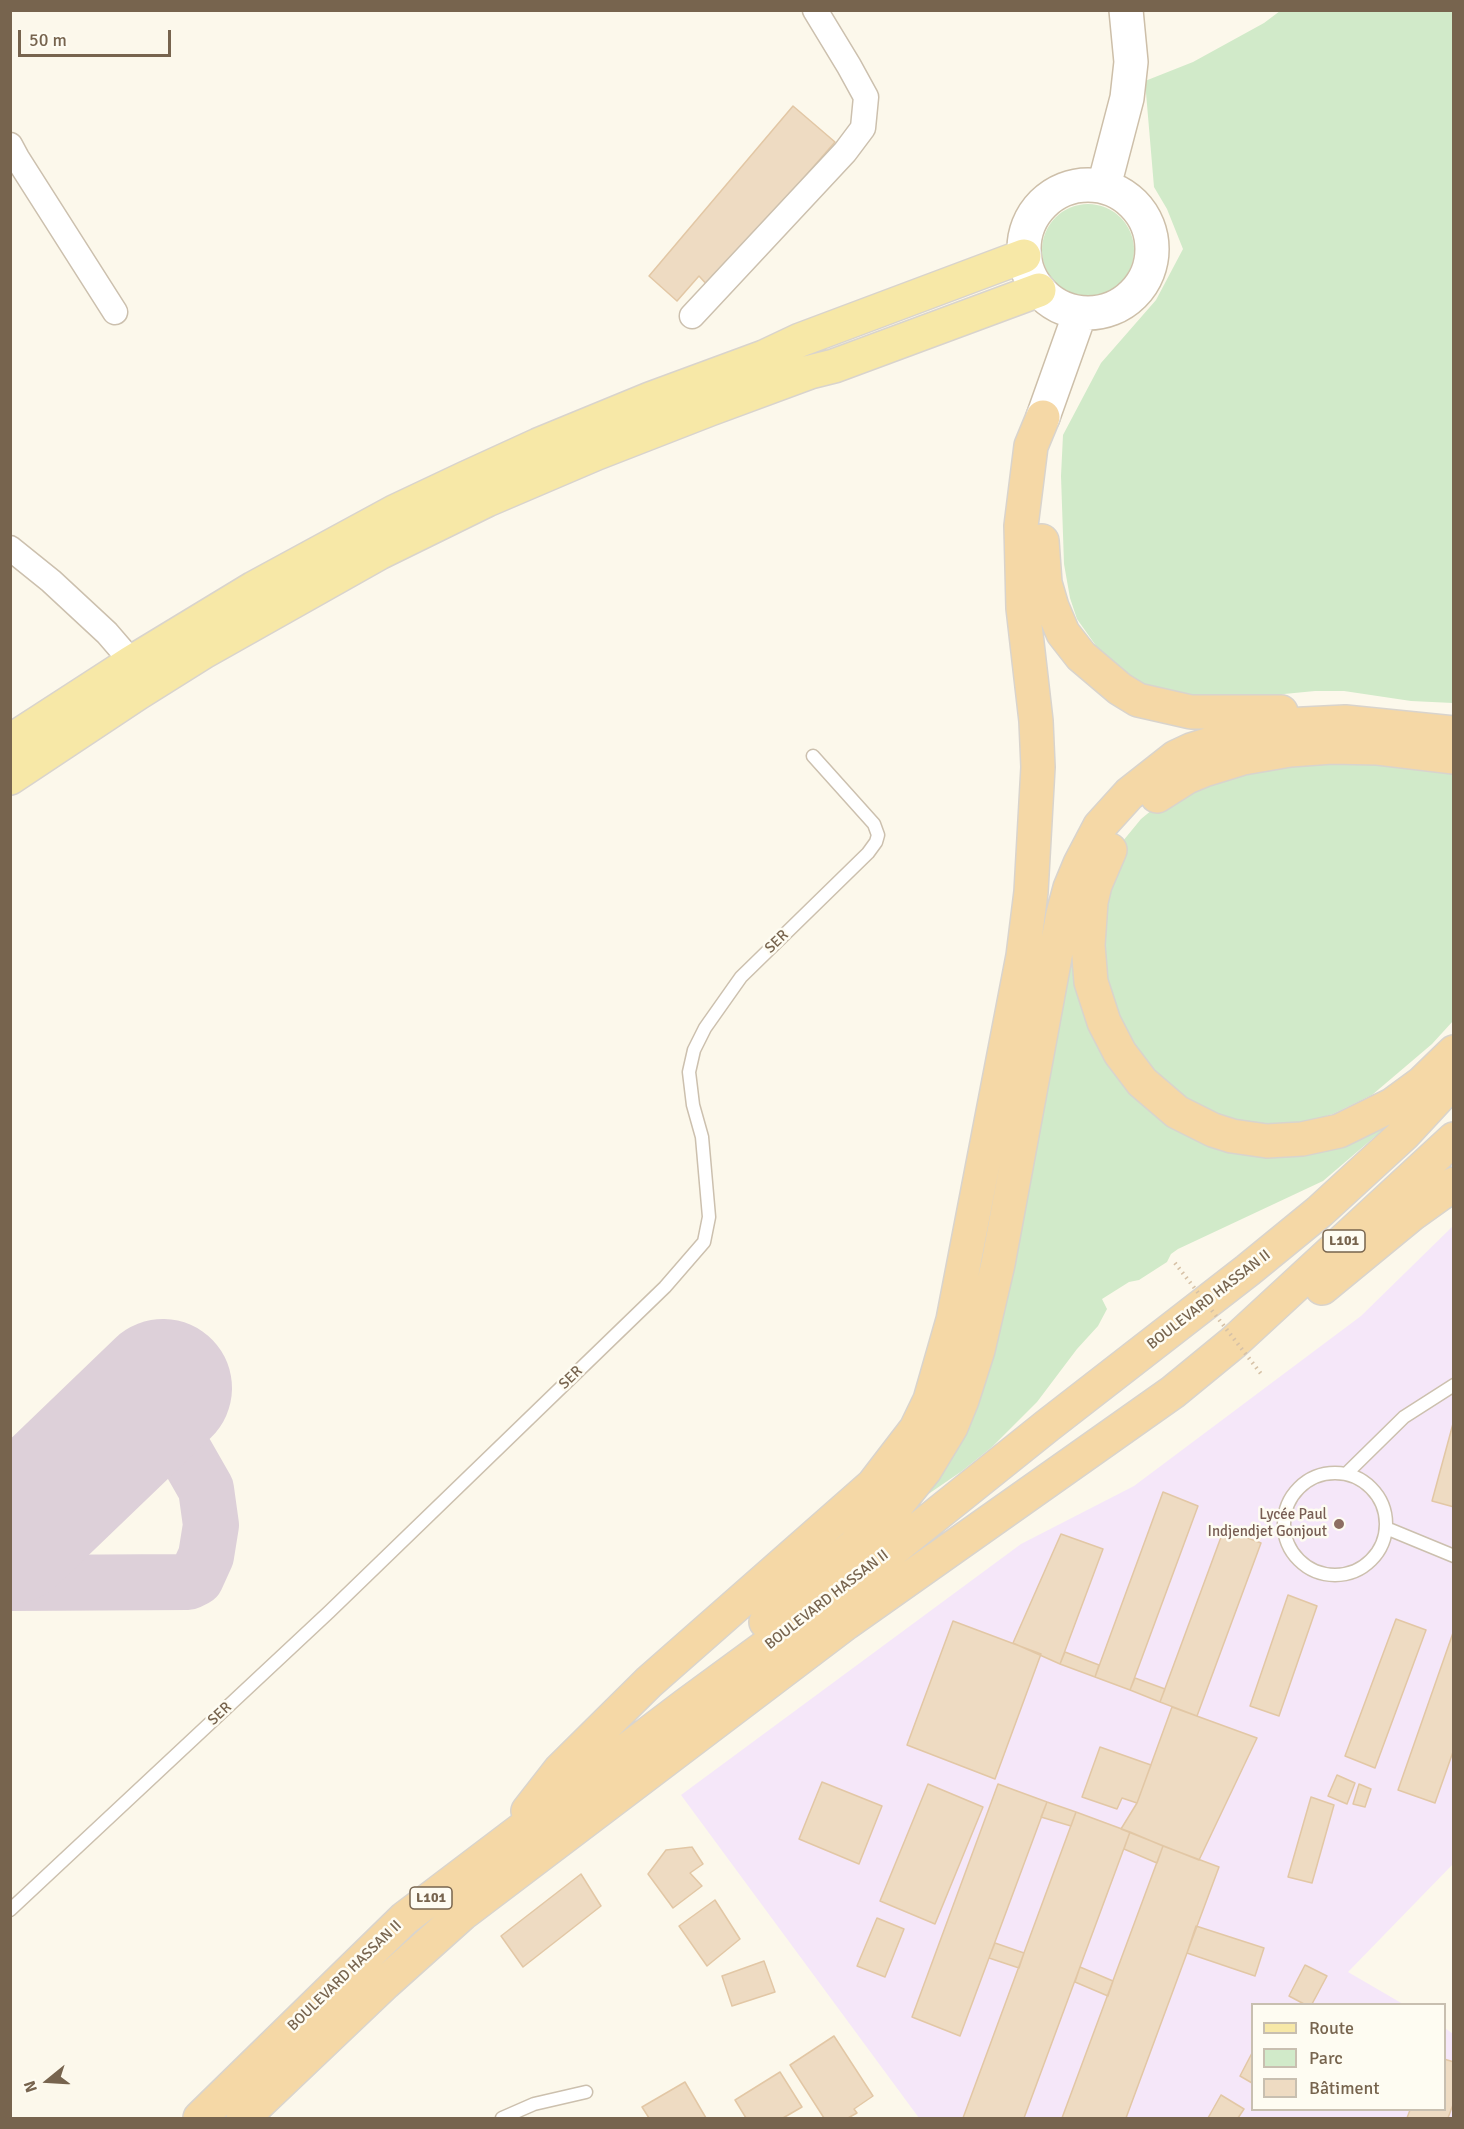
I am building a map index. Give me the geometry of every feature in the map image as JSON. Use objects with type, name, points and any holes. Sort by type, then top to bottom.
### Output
[{"type":"highway","points":[[1043,417],[1046,477],[1041,518],[1045,583],[1052,607],[1064,633],[1081,656],[1101,675],[1137,700],[1191,712],[1281,712],[1345,722],[1454,733]]},
{"type":"highway","points":[[506,1840],[560,1770],[599,1730],[649,1682],[873,1485],[916,1429],[930,1400],[953,1320],[1023,956],[1031,892],[1038,767],[1036,721],[1023,608],[1022,526],[1031,446],[1043,417]]},
{"type":"highway","points":[[686,1705],[711,1668],[854,1546],[896,1506],[925,1470],[951,1427],[978,1350],[998,1264],[1063,914],[1080,864],[1100,826],[1129,794],[1169,763],[1191,750],[1284,725],[1345,722]]},
{"type":"highway","points":[[1454,757],[1378,748],[1321,747],[1243,758],[1187,777],[1159,795],[1135,816],[1112,847],[1095,885],[1088,963],[1097,1003],[1112,1038],[1131,1068],[1153,1093],[1177,1112],[1213,1130],[1232,1136],[1286,1141],[1339,1131],[1392,1105],[1422,1083],[1454,1052]]},
{"type":"highway","name":"BOULEVARD HASSAN II","points":[[200,2118],[405,1918],[686,1705],[836,1595],[1047,1426],[1248,1270],[1319,1212],[1404,1134],[1454,1080]]},
{"type":"highway","name":"BOULEVARD HASSAN II","points":[[243,2118],[367,1999],[462,1914],[846,1623],[1173,1392],[1234,1342],[1454,1139]]},
{"type":"highway","points":[[1234,1342],[1261,1332],[1285,1316],[1412,1214],[1454,1184]]},
{"type":"main road","points":[[1104,186],[1127,98],[1131,62],[1126,10]]},
{"type":"main road","points":[[1083,184],[1104,186],[1122,194],[1137,206],[1147,223],[1152,242],[1152,261],[1145,280],[1133,295],[1118,307],[1099,313],[1080,313],[1064,309],[1050,301],[1039,290],[1029,274],[1024,256],[1025,235],[1033,216],[1046,200],[1063,189],[1083,184]]},
{"type":"main road","points":[[10,741],[132,662],[254,588],[394,512],[538,445],[650,399],[1024,256]]},
{"type":"main road","points":[[10,778],[128,699],[205,651],[379,553],[487,500],[597,453],[710,409],[1039,290]]},
{"type":"main road","points":[[1043,417],[1080,313]]},
{"type":"street","points":[[692,316],[845,152],[863,128],[866,97],[815,10]]},
{"type":"street","points":[[10,145],[115,312]]},
{"type":"street","points":[[10,548],[51,581],[107,633],[132,662]]},
{"type":"lane","name":"SER","points":[[10,1910],[329,1612],[665,1287],[704,1242],[709,1217],[702,1137],[693,1105],[689,1072],[694,1050],[705,1028],[741,977],[868,853],[878,835],[874,824],[813,756]]},
{"type":"lane","points":[[1347,1473],[1404,1417],[1454,1385]]},
{"type":"lane","points":[[1332,1472],[1347,1473],[1372,1488],[1380,1500],[1385,1514],[1386,1528],[1383,1543],[1376,1556],[1352,1572],[1338,1575],[1323,1574],[1298,1559],[1285,1533],[1284,1519],[1291,1498],[1305,1482],[1318,1475],[1332,1472]]},
{"type":"lane","points":[[1386,1528],[1454,1556]]},
{"type":"lane","points":[[502,2118],[534,2104],[586,2092]]},
{"type":"path","points":[[1175,1263],[1262,1375]]},
{"type":"shaded area","points":[[1453,1226],[1453,1864],[1348,1972],[1401,2003],[1251,2003],[1251,2111],[1446,2111],[1446,2029],[1453,2034],[1453,2118],[919,2118],[681,1795],[1021,1544],[1134,1486],[1361,1316]]},
{"type":"green space","points":[[1280,11],[1453,11],[1453,703],[1411,701],[1344,691],[1202,698],[1155,690],[1119,669],[1099,650],[1077,619],[1070,598],[1064,564],[1061,476],[1063,435],[1101,363],[1156,300],[1183,249],[1167,209],[1154,187],[1145,81],[1193,62],[1264,23]]},
{"type":"green space","points":[[1088,204],[1106,208],[1120,218],[1130,232],[1134,250],[1130,268],[1120,282],[1106,292],[1088,296],[1070,292],[1056,282],[1046,268],[1042,250],[1046,232],[1056,218],[1070,208]]},
{"type":"green space","points":[[1286,759],[1453,768],[1453,1021],[1432,1044],[1372,1095],[1333,1114],[1292,1126],[1223,1119],[1168,1093],[1124,1047],[1095,936],[1118,847],[1141,819],[1169,796]]},
{"type":"green space","points":[[1071,928],[1128,1091],[1153,1113],[1179,1127],[1392,1122],[1323,1181],[1178,1249],[1171,1254],[1167,1262],[1102,1299],[1107,1309],[1098,1326],[1077,1349],[1037,1402],[992,1447],[924,1497]]},
{"type":"building","points":[[793,106],[835,142],[709,287],[699,276],[677,301],[649,276]]},
{"type":"building","points":[[1454,1420],[1454,1507],[1432,1501]]},
{"type":"building","points":[[1163,1492],[1198,1506],[1130,1690],[1095,1677]]},
{"type":"building","points":[[1224,1529],[1261,1543],[1197,1716],[1160,1702]]},
{"type":"building","points":[[1061,1534],[1103,1549],[1060,1664],[1013,1643]]},
{"type":"building","points":[[1288,1595],[1317,1606],[1279,1716],[1250,1706]]},
{"type":"building","points":[[1396,1619],[1426,1630],[1375,1768],[1345,1756]]},
{"type":"building","points":[[953,1621],[1041,1654],[995,1779],[907,1745]]},
{"type":"building","points":[[1454,1630],[1454,1749],[1435,1803],[1398,1790]]},
{"type":"building","points":[[1065,1652],[1099,1665],[1095,1677],[1060,1664]]},
{"type":"building","points":[[1135,1678],[1165,1689],[1160,1702],[1130,1690]]},
{"type":"building","points":[[1172,1707],[1257,1738],[1199,1860],[1121,1829],[1137,1803]]},
{"type":"building","points":[[1100,1747],[1151,1765],[1137,1803],[1122,1798],[1117,1809],[1082,1797]]},
{"type":"building","points":[[1337,1775],[1355,1783],[1347,1804],[1328,1796]]},
{"type":"building","points":[[822,1782],[882,1806],[859,1864],[799,1839]]},
{"type":"building","points":[[928,1784],[983,1807],[935,1924],[880,1901]]},
{"type":"building","points":[[998,1784],[1047,1802],[960,2036],[912,2017]]},
{"type":"building","points":[[1359,1784],[1371,1789],[1365,1807],[1353,1804]]},
{"type":"building","points":[[1311,1797],[1334,1805],[1312,1883],[1288,1877]]},
{"type":"building","points":[[1047,1802],[1076,1812],[1071,1826],[1041,1817]]},
{"type":"building","points":[[1076,1812],[1130,1832],[1024,2118],[963,2118]]},
{"type":"building","points":[[1130,1832],[1163,1846],[1157,1863],[1124,1849]]},
{"type":"building","points":[[1163,1846],[1219,1867],[1126,2118],[1062,2118]]},
{"type":"building","points":[[692,1847],[703,1864],[690,1873],[702,1886],[673,1908],[648,1874],[666,1850]]},
{"type":"building","points":[[581,1874],[601,1906],[523,1967],[501,1936]]},
{"type":"building","points":[[715,1900],[740,1939],[707,1966],[679,1926]]},
{"type":"building","points":[[877,1918],[904,1929],[885,1977],[857,1966]]},
{"type":"building","points":[[1196,1926],[1264,1948],[1255,1976],[1187,1953]]},
{"type":"building","points":[[995,1943],[1024,1953],[1019,1968],[989,1958]]},
{"type":"building","points":[[764,1961],[775,1992],[732,2006],[722,1976]]},
{"type":"building","points":[[1305,1965],[1327,1976],[1313,2003],[1302,2003],[1289,1996]]},
{"type":"building","points":[[1080,1967],[1113,1981],[1108,1996],[1075,1982]]},
{"type":"building","points":[[834,2036],[873,2096],[854,2109],[857,2113],[848,2118],[824,2118],[790,2065]]},
{"type":"building","points":[[1251,2055],[1251,2082],[1240,2076]]},
{"type":"building","points":[[1446,2060],[1454,2062],[1454,2102],[1448,2118],[1407,2118],[1410,2111],[1446,2111]]},
{"type":"building","points":[[780,2072],[802,2107],[783,2118],[746,2118],[735,2100]]},
{"type":"building","points":[[685,2082],[706,2118],[649,2118],[642,2107]]},
{"type":"building","points":[[1221,2095],[1244,2109],[1238,2118],[1208,2118]]},
{"type":"taxiway","points":[[10,1583],[188,1582],[196,1578],[206,1556],[211,1525],[206,1489],[186,1454],[158,1431],[127,1423],[94,1424],[57,1439],[33,1459],[21,1484],[14,1509],[13,1532]]},
{"type":"runway","points":[[10,1535],[163,1388]]},
{"type":"place","name":"Lycée Paul Indjendjet Gonjout","points":[[1339,1524]]}]
